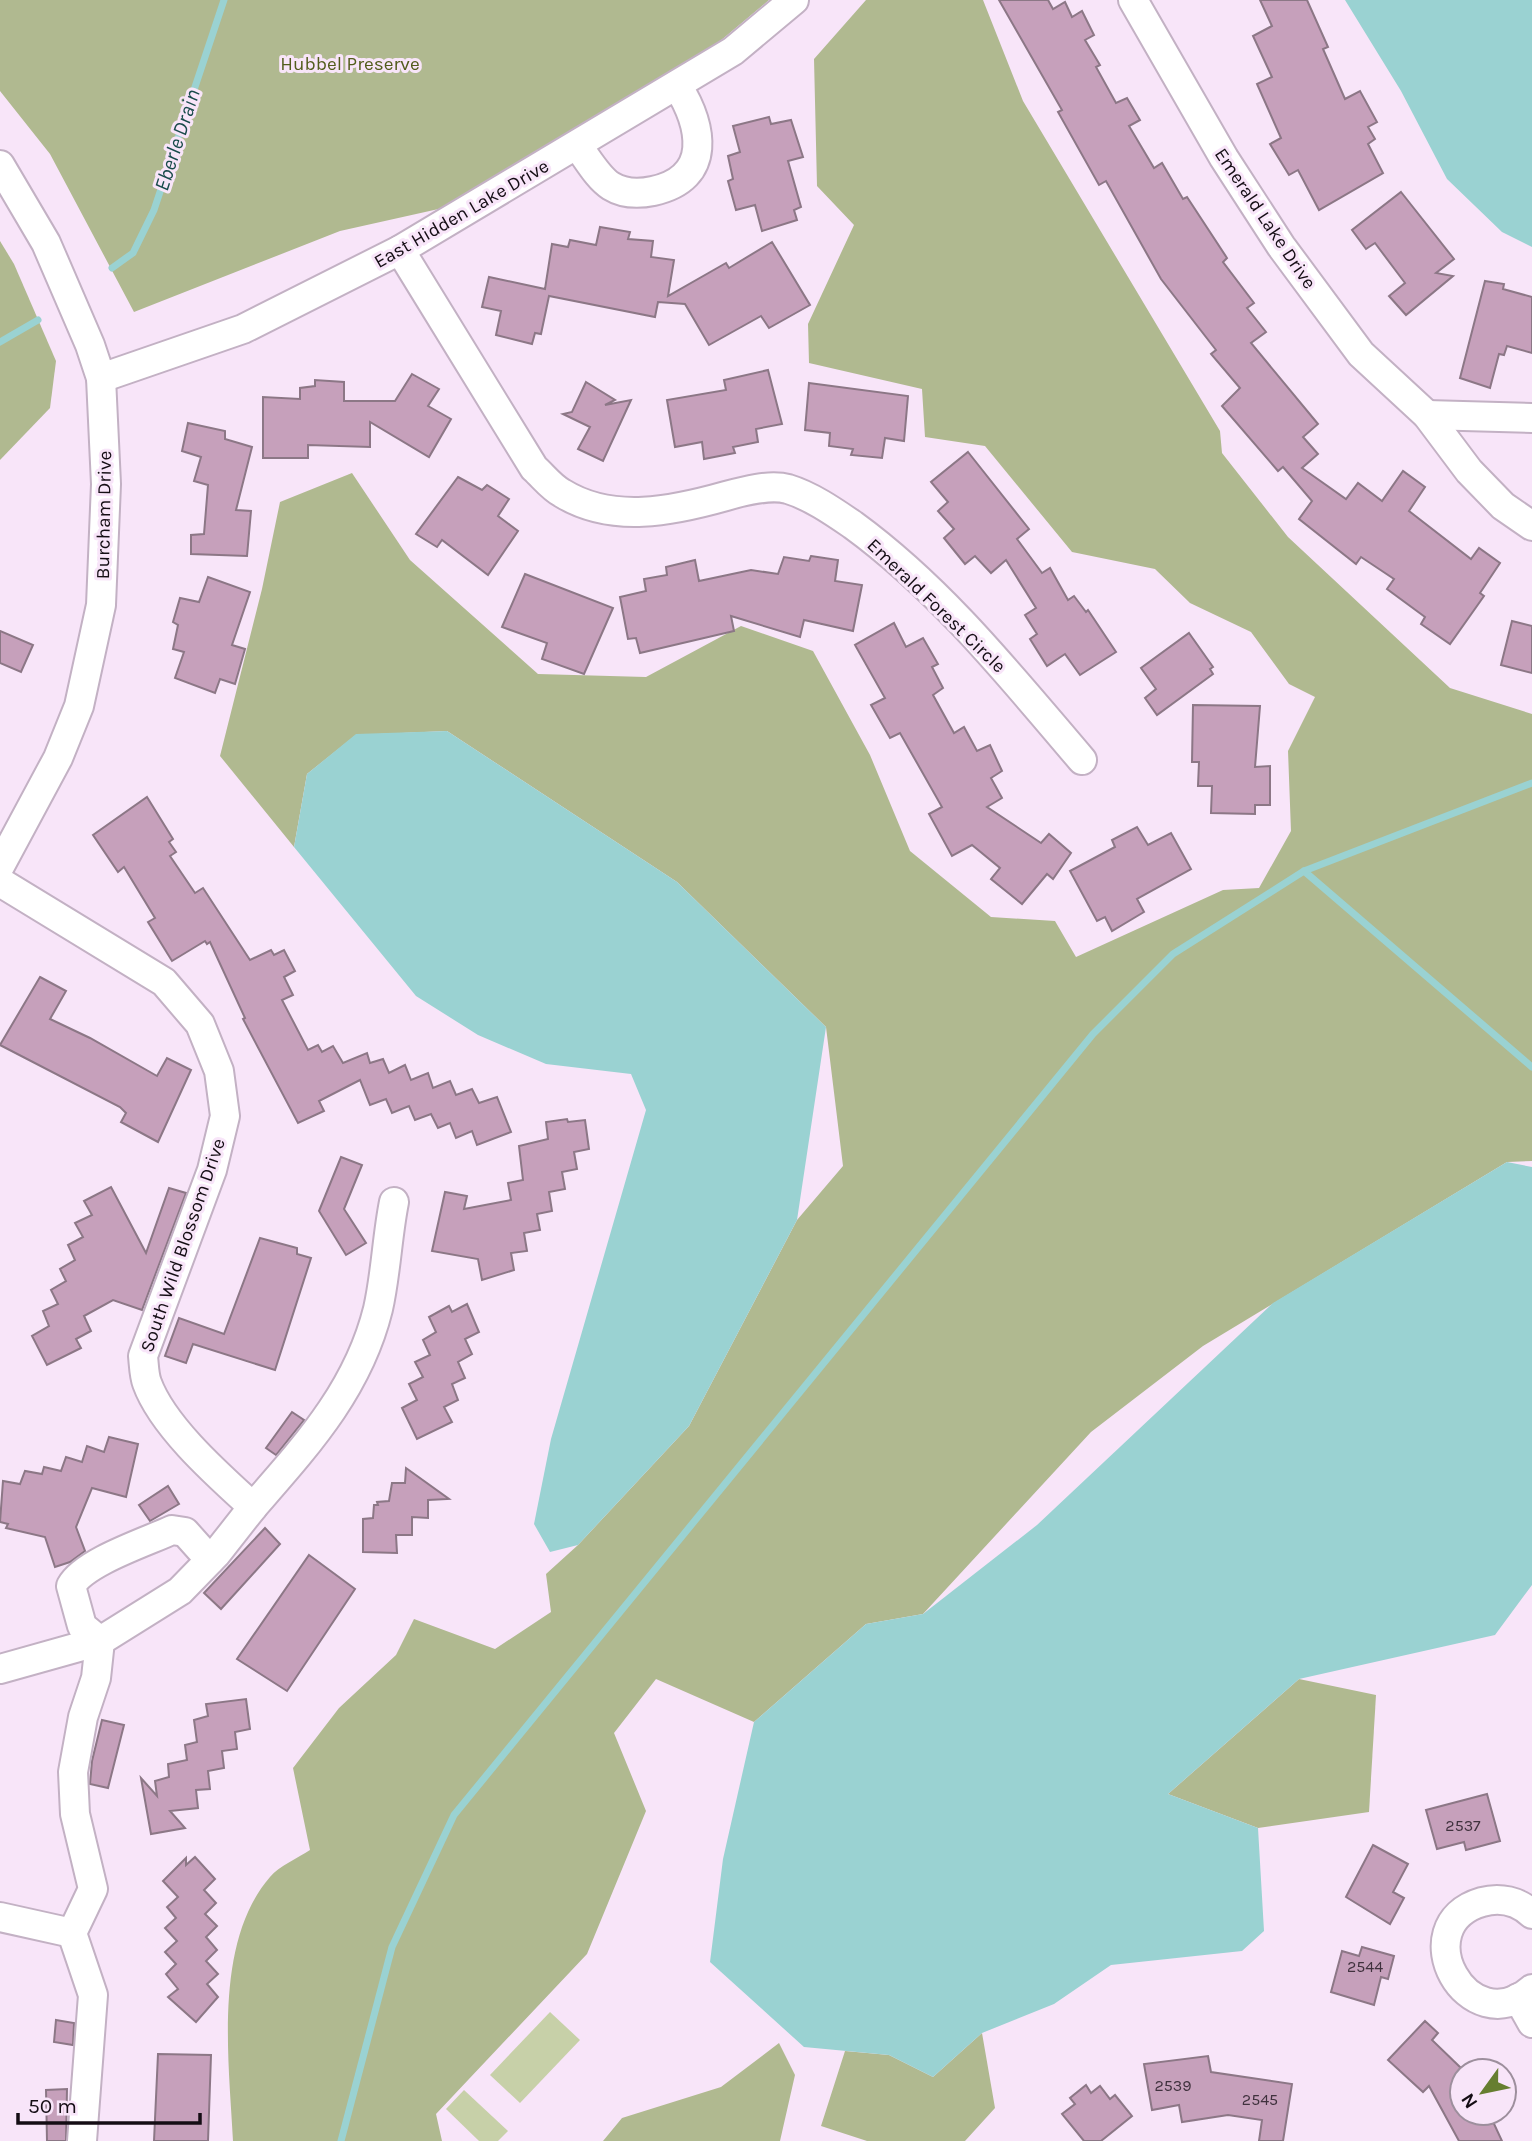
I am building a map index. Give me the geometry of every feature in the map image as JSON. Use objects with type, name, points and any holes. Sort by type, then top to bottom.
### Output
[{"type":"street","name":"East Hidden Lake Drive","points":[[101,378],[243,329],[400,250],[733,51],[794,0]]},
{"type":"street","name":"Emerald Lake Drive","points":[[1133,0],[1224,158],[1280,246],[1361,354],[1427,415],[1469,471],[1503,506],[1532,526]]},
{"type":"street","points":[[577,145],[608,185],[621,191],[643,193],[680,182],[693,164],[699,145],[692,108],[677,85]]},
{"type":"street","name":"Burcham Drive","points":[[0,165],[35,221],[63,276],[101,378],[105,511],[101,605],[92,659],[79,706],[58,758],[0,866]]},
{"type":"street","name":"Emerald Forest Circle","points":[[400,250],[534,468],[561,493],[593,507],[632,513],[684,508],[751,490],[787,489],[831,510],[885,549],[983,644],[1082,760]]},
{"type":"street","points":[[1427,415],[1532,418]]},
{"type":"street","name":"South Wild Blossom Drive","points":[[0,882],[164,982],[200,1024],[219,1071],[225,1116],[212,1170],[143,1356],[146,1383],[170,1420],[203,1461],[253,1507]]},
{"type":"street","points":[[0,1669],[100,1641],[180,1591],[210,1560],[314,1438],[355,1374],[378,1308],[386,1239],[394,1202]]},
{"type":"street","points":[[100,1641],[82,1626],[71,1587],[75,1578],[90,1568],[172,1530],[185,1532],[210,1560]]},
{"type":"street","points":[[82,2141],[93,1995],[72,1933],[93,1889],[75,1814],[73,1772],[83,1717],[96,1678],[100,1641]]},
{"type":"street","points":[[1532,1914],[1515,1903],[1502,1900],[1475,1904],[1455,1921],[1446,1946],[1450,1972],[1467,1993],[1492,2003],[1525,1994],[1532,2023]]},
{"type":"street","points":[[0,1917],[72,1933]]},
{"type":"shaded area","points":[[1345,0],[1532,0],[1532,247],[1502,232],[1447,179],[1401,91]]},
{"type":"shaded area","points":[[447,731],[677,882],[826,1027],[797,1220],[689,1426],[578,1545],[550,1552],[534,1524],[551,1439],[646,1110],[631,1074],[546,1064],[478,1035],[416,996],[294,847],[307,774],[356,734]]},
{"type":"shaded area","points":[[1507,1162],[1532,1167],[1532,1585],[1495,1635],[1299,1679],[1168,1794],[1258,1828],[1264,1931],[1242,1951],[1111,1965],[1054,2004],[982,2033],[933,2077],[889,2055],[804,2047],[710,1962],[723,1859],[754,1722],[866,1624],[923,1614],[1037,1525],[1273,1303]]},
{"type":"shaded area","points":[[550,2012],[580,2040],[520,2103],[490,2075]]},
{"type":"shaded area","points":[[464,2090],[508,2131],[498,2141],[479,2141],[446,2109]]},
{"type":"green space","name":"Hubbel Preserve","points":[[0,0],[769,0],[713,47],[443,208],[340,231],[134,312],[50,154],[0,91]]},
{"type":"green space","points":[[866,0],[983,0],[1023,101],[1220,431],[1222,453],[1288,537],[1450,688],[1532,714],[1532,1161],[1507,1162],[1203,1346],[1091,1432],[923,1614],[866,1624],[754,1722],[656,1679],[614,1733],[646,1811],[587,1954],[436,2114],[442,2141],[233,2141],[229,2003],[232,1968],[240,1935],[252,1904],[270,1877],[310,1850],[293,1768],[339,1708],[396,1655],[414,1619],[495,1649],[551,1612],[546,1574],[578,1545],[689,1426],[797,1220],[843,1166],[826,1027],[677,882],[447,731],[356,735],[307,774],[294,847],[220,756],[262,589],[280,502],[352,473],[410,560],[538,674],[646,677],[741,626],[813,651],[870,755],[910,851],[991,917],[1055,921],[1076,957],[1223,890],[1259,888],[1291,831],[1288,751],[1315,697],[1289,684],[1251,632],[1190,603],[1155,569],[1072,552],[985,446],[925,437],[922,389],[809,363],[808,324],[854,225],[817,186],[814,59]]},
{"type":"green space","points":[[0,241],[14,264],[56,361],[50,408],[0,460]]},
{"type":"green space","points":[[1299,1679],[1376,1695],[1369,1812],[1258,1828],[1168,1794]]},
{"type":"green space","points":[[982,2033],[995,2108],[965,2141],[867,2141],[821,2126],[845,2051],[889,2055],[933,2077]]},
{"type":"green space","points":[[779,2043],[795,2075],[780,2141],[603,2141],[622,2118],[721,2087]]},
{"type":"building","points":[[999,0],[1048,0],[1053,9],[1065,2],[1072,17],[1082,11],[1094,35],[1085,40],[1100,65],[1096,67],[1116,103],[1127,98],[1140,120],[1129,126],[1154,168],[1162,163],[1183,199],[1187,197],[1227,258],[1223,262],[1254,303],[1247,308],[1266,332],[1251,343],[1318,424],[1303,437],[1318,454],[1302,468],[1346,499],[1358,483],[1382,501],[1403,471],[1425,487],[1409,511],[1471,559],[1479,548],[1500,563],[1480,593],[1484,596],[1450,644],[1421,624],[1425,617],[1387,589],[1394,579],[1361,557],[1356,564],[1299,519],[1312,501],[1283,467],[1278,471],[1222,406],[1240,388],[1211,354],[1216,350],[1161,279],[1106,181],[1099,185],[1058,112],[1062,110]]},
{"type":"building","points":[[1260,0],[1307,0],[1328,47],[1323,49],[1345,99],[1360,91],[1377,122],[1368,127],[1375,139],[1368,144],[1383,173],[1319,210],[1298,170],[1289,175],[1270,144],[1281,138],[1257,84],[1272,77],[1253,36],[1272,26]]},
{"type":"building","points":[[769,117],[771,124],[791,120],[803,157],[788,161],[801,207],[794,210],[797,220],[762,231],[755,205],[736,210],[728,181],[733,179],[728,156],[740,152],[733,126]]},
{"type":"building","points":[[1401,192],[1454,259],[1436,273],[1453,276],[1406,315],[1389,296],[1405,283],[1375,243],[1366,249],[1352,230]]},
{"type":"building","points":[[600,227],[630,232],[628,239],[653,241],[651,257],[674,260],[668,296],[726,263],[729,268],[772,242],[810,305],[769,328],[761,316],[709,345],[685,304],[658,302],[655,317],[549,296],[541,334],[535,333],[532,344],[496,335],[501,311],[482,307],[489,277],[545,289],[552,244],[568,247],[570,240],[596,245]]},
{"type":"building","points":[[1485,281],[1504,284],[1503,289],[1532,297],[1532,353],[1507,346],[1504,355],[1499,354],[1490,388],[1460,378]]},
{"type":"building","points":[[768,370],[782,424],[756,429],[758,442],[733,447],[735,453],[704,459],[702,442],[675,447],[667,400],[726,390],[724,380]]},
{"type":"building","points":[[412,374],[439,389],[428,406],[451,419],[429,457],[370,422],[370,447],[308,445],[308,458],[263,458],[263,397],[300,399],[300,388],[315,386],[315,380],[344,382],[344,401],[395,401]]},
{"type":"building","points":[[586,382],[615,400],[605,405],[631,400],[603,461],[578,449],[590,427],[563,414],[572,412]]},
{"type":"building","points":[[809,383],[908,396],[904,441],[885,438],[882,458],[851,455],[853,449],[829,446],[830,433],[805,430]]},
{"type":"building","points":[[188,423],[225,431],[225,439],[252,447],[236,510],[251,511],[247,556],[191,554],[191,535],[204,534],[208,485],[194,481],[201,457],[182,451]]},
{"type":"building","points":[[968,452],[1029,529],[1017,539],[1042,573],[1050,568],[1068,600],[1074,596],[1086,612],[1088,610],[1116,652],[1080,675],[1065,654],[1047,666],[1030,639],[1037,634],[1025,615],[1036,608],[1006,560],[991,573],[975,556],[965,564],[944,538],[954,529],[938,511],[948,502],[931,482]]},
{"type":"building","points":[[458,477],[482,490],[487,485],[509,499],[498,516],[518,531],[488,575],[442,540],[437,547],[416,534]]},
{"type":"building","points":[[811,556],[838,560],[835,581],[862,585],[853,631],[804,620],[800,637],[731,616],[734,631],[640,653],[636,638],[628,639],[620,597],[646,591],[644,579],[667,575],[666,567],[695,560],[699,581],[751,570],[778,574],[784,557],[809,561]]},
{"type":"building","points":[[525,574],[613,608],[584,674],[542,659],[547,643],[502,627]]},
{"type":"building","points":[[208,577],[250,592],[232,645],[245,649],[235,684],[220,679],[215,693],[175,678],[184,652],[173,649],[178,625],[173,622],[180,598],[199,602]]},
{"type":"building","points":[[1512,621],[1532,626],[1532,673],[1501,665]]},
{"type":"building","points":[[894,623],[906,647],[923,638],[938,664],[932,667],[943,688],[933,695],[954,733],[964,727],[977,751],[990,745],[1002,771],[991,778],[1002,798],[987,807],[1041,843],[1049,834],[1071,853],[1053,879],[1047,874],[1022,904],[991,879],[1000,868],[972,845],[952,856],[929,814],[942,807],[900,733],[890,738],[871,705],[885,698],[855,645]]},
{"type":"building","points":[[0,631],[33,645],[21,672],[0,663]]},
{"type":"building","points":[[1189,633],[1213,667],[1210,669],[1213,674],[1157,715],[1145,698],[1156,689],[1141,668]]},
{"type":"building","points":[[1193,705],[1260,706],[1255,767],[1270,766],[1270,805],[1255,805],[1255,814],[1211,813],[1212,786],[1198,786],[1199,762],[1192,762]]},
{"type":"building","points":[[147,797],[173,839],[169,842],[176,852],[170,856],[195,893],[203,888],[250,960],[271,950],[274,955],[284,950],[295,971],[284,977],[293,995],[282,1000],[308,1050],[318,1045],[322,1052],[333,1046],[343,1063],[367,1053],[370,1063],[383,1059],[389,1073],[405,1065],[411,1080],[428,1073],[433,1088],[450,1081],[456,1095],[472,1089],[479,1103],[497,1097],[511,1132],[477,1145],[472,1131],[456,1138],[450,1123],[438,1128],[431,1114],[415,1120],[409,1106],[392,1113],[386,1099],[370,1105],[360,1080],[319,1101],[324,1111],[298,1123],[243,1019],[245,1018],[210,942],[207,944],[205,941],[172,961],[148,922],[155,918],[124,867],[118,872],[93,835]]},
{"type":"building","points":[[1137,827],[1148,845],[1171,833],[1191,869],[1137,899],[1144,912],[1112,931],[1105,917],[1097,921],[1070,871],[1115,847],[1112,840]]},
{"type":"building","points":[[40,977],[66,991],[50,1019],[157,1076],[167,1058],[191,1070],[158,1142],[121,1122],[126,1113],[120,1107],[0,1045]]},
{"type":"building","points":[[567,1119],[568,1122],[585,1120],[589,1149],[574,1152],[577,1169],[562,1172],[565,1189],[549,1192],[552,1211],[537,1214],[540,1230],[524,1233],[527,1251],[511,1253],[514,1270],[482,1280],[478,1259],[432,1251],[445,1192],[467,1196],[464,1209],[511,1200],[508,1183],[523,1180],[519,1146],[548,1139],[546,1122]]},
{"type":"building","points":[[341,1157],[362,1165],[344,1209],[366,1243],[346,1255],[319,1211]]},
{"type":"building","points":[[111,1187],[146,1253],[169,1188],[186,1193],[142,1310],[113,1300],[84,1316],[91,1331],[76,1339],[81,1348],[47,1365],[32,1336],[49,1326],[43,1311],[58,1304],[51,1290],[66,1281],[60,1269],[75,1260],[68,1245],[83,1237],[75,1223],[92,1215],[84,1201]]},
{"type":"building","points":[[260,1238],[297,1248],[297,1254],[311,1258],[275,1370],[193,1344],[186,1363],[165,1356],[179,1318],[224,1334]]},
{"type":"building","points":[[467,1304],[479,1332],[465,1339],[472,1354],[458,1362],[465,1378],[452,1384],[458,1400],[444,1407],[452,1422],[417,1439],[402,1408],[417,1400],[409,1384],[423,1377],[415,1362],[430,1355],[423,1340],[436,1332],[429,1317],[449,1306],[452,1312]]},
{"type":"building","points":[[292,1412],[304,1420],[276,1455],[266,1448]]},
{"type":"building","points":[[109,1437],[138,1444],[126,1497],[92,1488],[76,1527],[85,1551],[70,1562],[55,1567],[45,1537],[6,1528],[8,1524],[0,1522],[3,1481],[20,1484],[25,1471],[42,1474],[44,1467],[61,1471],[66,1457],[82,1462],[87,1446],[104,1452]]},
{"type":"building","points":[[406,1468],[449,1499],[428,1500],[428,1518],[412,1517],[412,1535],[396,1535],[397,1553],[363,1552],[363,1519],[373,1518],[374,1505],[378,1505],[377,1502],[389,1501],[392,1483],[405,1483]]},
{"type":"building","points":[[168,1486],[179,1504],[150,1521],[139,1505]]},
{"type":"building","points":[[265,1528],[280,1544],[221,1609],[204,1593]]},
{"type":"building","points":[[309,1555],[355,1589],[287,1691],[237,1659]]},
{"type":"building","points":[[246,1699],[250,1729],[235,1732],[237,1749],[222,1751],[224,1768],[208,1771],[210,1789],[196,1790],[198,1808],[170,1811],[185,1828],[151,1834],[141,1778],[157,1796],[155,1781],[169,1777],[168,1764],[187,1760],[185,1745],[197,1742],[194,1720],[208,1716],[206,1704]]},
{"type":"building","points":[[102,1720],[124,1725],[108,1788],[90,1784],[92,1761]]},
{"type":"building","points":[[1487,1794],[1500,1841],[1466,1850],[1464,1842],[1437,1849],[1426,1810]]},
{"type":"building","points":[[1373,1845],[1408,1864],[1393,1892],[1404,1898],[1390,1924],[1346,1897]]},
{"type":"building","points":[[195,1857],[215,1879],[204,1890],[216,1903],[205,1914],[217,1926],[206,1937],[217,1950],[206,1961],[218,1974],[207,1984],[218,1997],[196,2022],[168,1997],[178,1989],[166,1974],[176,1964],[165,1952],[177,1941],[165,1928],[176,1918],[167,1907],[178,1897],[163,1881],[186,1858],[186,1865]]},
{"type":"building","points":[[1362,1947],[1394,1956],[1388,1979],[1381,1977],[1374,2005],[1331,1992],[1342,1951],[1359,1956]]},
{"type":"building","points":[[56,2020],[74,2023],[73,2045],[54,2042]]},
{"type":"building","points":[[1425,2021],[1438,2033],[1432,2040],[1450,2057],[1448,2121],[1429,2086],[1423,2092],[1388,2060]]},
{"type":"building","points":[[158,2054],[211,2055],[208,2141],[154,2141]]},
{"type":"building","points":[[1208,2056],[1211,2072],[1292,2084],[1283,2141],[1259,2141],[1262,2120],[1228,2115],[1182,2122],[1179,2105],[1152,2110],[1144,2064]]},
{"type":"building","points":[[1086,2085],[1091,2093],[1100,2086],[1110,2099],[1115,2095],[1132,2116],[1101,2141],[1084,2141],[1062,2114],[1075,2104],[1070,2098]]},
{"type":"building","points":[[67,2089],[66,2141],[47,2141],[46,2090]]},
{"type":"building","points":[[1451,2127],[1496,2127],[1502,2141],[1459,2141]]},
{"type":"waterway","name":"Eberle Drain","points":[[112,268],[133,253],[154,210],[224,0]]},
{"type":"waterway","name":"Eberle Drain","points":[[0,342],[38,320]]},
{"type":"waterway","points":[[341,2141],[392,1947],[454,1815],[1093,1034],[1173,954],[1304,871],[1532,783]]},
{"type":"waterway","points":[[1304,871],[1532,1067]]}]
